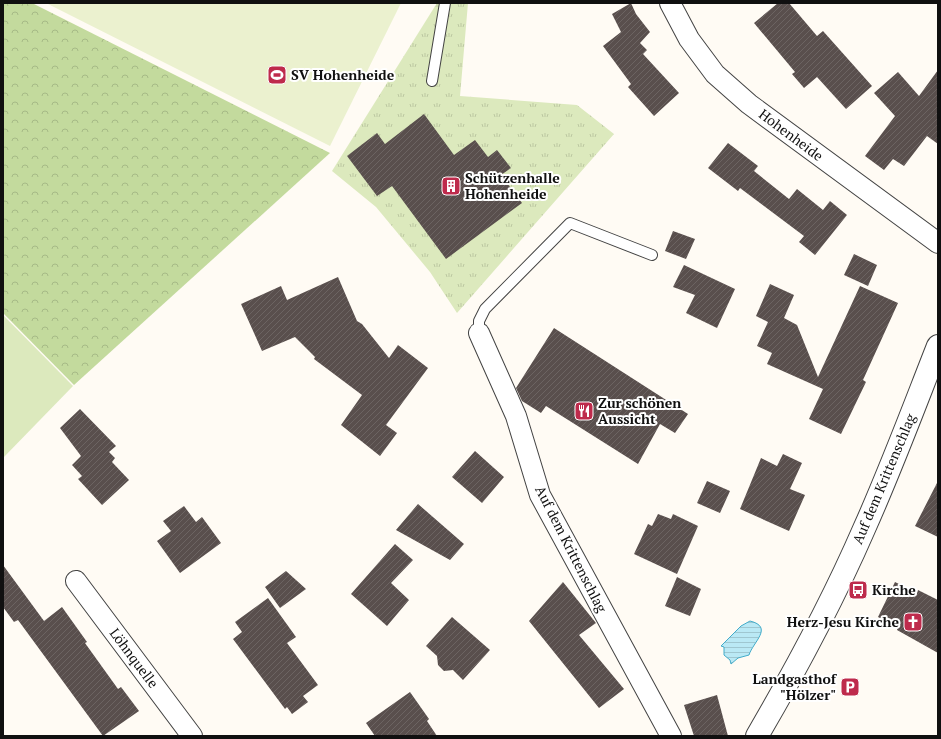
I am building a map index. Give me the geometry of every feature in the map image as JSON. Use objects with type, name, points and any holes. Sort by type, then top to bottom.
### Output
[{"type":"street","name":"Hohenheide","points":[[670,3],[689,39],[715,74],[749,104],[938,243]]},
{"type":"street","name":"Auf dem Krittenschlag","points":[[479,333],[516,416],[540,495],[671,736]]},
{"type":"street","name":"Auf dem Krittenschlag","points":[[757,736],[832,596],[864,529],[938,346]]},
{"type":"street","name":"Löhnquelle","points":[[76,581],[192,736]]},
{"type":"lane","points":[[432,81],[445,3]]},
{"type":"lane","points":[[479,333],[479,321],[485,309],[570,223],[652,255]]},
{"type":"green space","points":[[3,3],[32,3],[330,153],[74,385],[3,313]]},
{"type":"green space","name":"SV Hohenheide","points":[[46,3],[401,3],[330,146]]},
{"type":"green space","points":[[437,3],[468,3],[460,96],[577,105],[614,134],[457,313],[430,272],[376,207],[332,171]]},
{"type":"green space","points":[[3,315],[73,386],[3,458]]},
{"type":"water","points":[[750,621],[761,627],[760,635],[749,655],[738,658],[731,664],[730,660],[724,655],[724,647],[721,646],[741,626]]},
{"type":"building","points":[[631,3],[636,14],[650,32],[640,43],[647,50],[643,54],[679,93],[654,116],[628,87],[631,84],[603,46],[621,32],[612,14]]},
{"type":"building","points":[[778,3],[789,3],[817,36],[823,31],[872,86],[846,109],[817,77],[804,88],[792,74],[795,72],[754,23]]},
{"type":"building","points":[[938,70],[938,144],[927,136],[904,166],[893,159],[884,170],[865,156],[895,116],[874,93],[898,72],[919,96]]},
{"type":"building","name":"Schützenhalle Hohenheide","points":[[424,114],[454,155],[475,140],[488,157],[497,150],[511,168],[501,175],[522,203],[446,259],[392,186],[377,196],[347,156],[377,133],[385,144]]},
{"type":"building","points":[[728,143],[758,166],[754,171],[789,199],[797,189],[823,210],[830,201],[847,215],[815,255],[799,242],[804,236],[740,188],[738,191],[708,168]]},
{"type":"building","points":[[673,231],[695,239],[686,259],[665,251]]},
{"type":"building","points":[[854,254],[877,265],[868,286],[844,275]]},
{"type":"building","points":[[684,265],[735,289],[717,328],[686,313],[695,295],[673,287]]},
{"type":"building","points":[[338,277],[357,321],[362,324],[389,358],[398,345],[428,368],[386,425],[397,433],[380,456],[341,425],[362,395],[314,359],[315,357],[295,337],[262,351],[241,304],[281,286],[287,300]]},
{"type":"building","points":[[770,284],[794,295],[784,318],[797,325],[818,377],[860,286],[898,303],[863,380],[866,382],[841,434],[809,419],[823,389],[767,364],[772,353],[757,346],[768,322],[756,316]]},
{"type":"building","points":[[554,328],[688,414],[675,433],[660,424],[638,464],[546,406],[541,413],[522,401],[516,388]]},
{"type":"building","points":[[80,409],[116,446],[109,452],[115,458],[112,462],[129,480],[102,505],[78,479],[82,476],[72,465],[81,456],[60,428]]},
{"type":"building","points":[[475,451],[504,477],[482,503],[452,477]]},
{"type":"building","points":[[783,454],[802,463],[790,489],[805,495],[789,531],[740,509],[761,458],[777,466]]},
{"type":"building","points":[[707,481],[730,491],[720,513],[697,503]]},
{"type":"building","points":[[938,481],[938,537],[915,526]]},
{"type":"building","points":[[418,504],[464,544],[450,560],[396,530]]},
{"type":"building","points":[[184,506],[196,522],[202,517],[221,543],[180,573],[157,541],[171,531],[163,521]]},
{"type":"building","points":[[658,514],[671,519],[673,514],[698,526],[677,574],[634,554],[648,524],[652,526]]},
{"type":"building","points":[[395,544],[413,560],[391,583],[409,600],[387,626],[351,594]]},
{"type":"building","points":[[3,565],[44,621],[62,607],[87,642],[85,643],[118,689],[121,687],[139,711],[103,736],[18,620],[14,622],[3,607]]},
{"type":"building","points":[[286,571],[306,589],[280,608],[265,587]]},
{"type":"building","points":[[677,577],[701,589],[690,616],[665,606]]},
{"type":"building","points":[[563,582],[596,623],[579,635],[624,689],[599,708],[529,621]]},
{"type":"building","name":"Herz-Jesu Kirche","points":[[895,582],[917,593],[918,590],[938,600],[938,653],[897,630],[898,627],[878,617]]},
{"type":"building","points":[[268,598],[296,637],[287,643],[318,685],[303,696],[308,702],[292,714],[287,707],[285,709],[233,639],[242,632],[235,622]]},
{"type":"building","points":[[452,617],[490,650],[463,680],[453,670],[444,671],[438,665],[437,656],[426,646]]},
{"type":"building","points":[[410,692],[429,719],[427,721],[437,736],[375,736],[366,723]]},
{"type":"building","points":[[717,695],[728,736],[694,736],[684,705]]},
{"type":"place","name":"SV Hohenheide","points":[[277,75]]},
{"type":"place","name":"Schützenhalle Hohenheide","points":[[451,186]]},
{"type":"place","name":"Zur schönen Aussicht","points":[[584,411]]},
{"type":"place","name":"Kirche","points":[[858,590]]},
{"type":"place","name":"Herz-Jesu Kirche","points":[[913,622]]},
{"type":"place","name":"Landgasthof \"Hölzer\"","points":[[850,687]]}]
